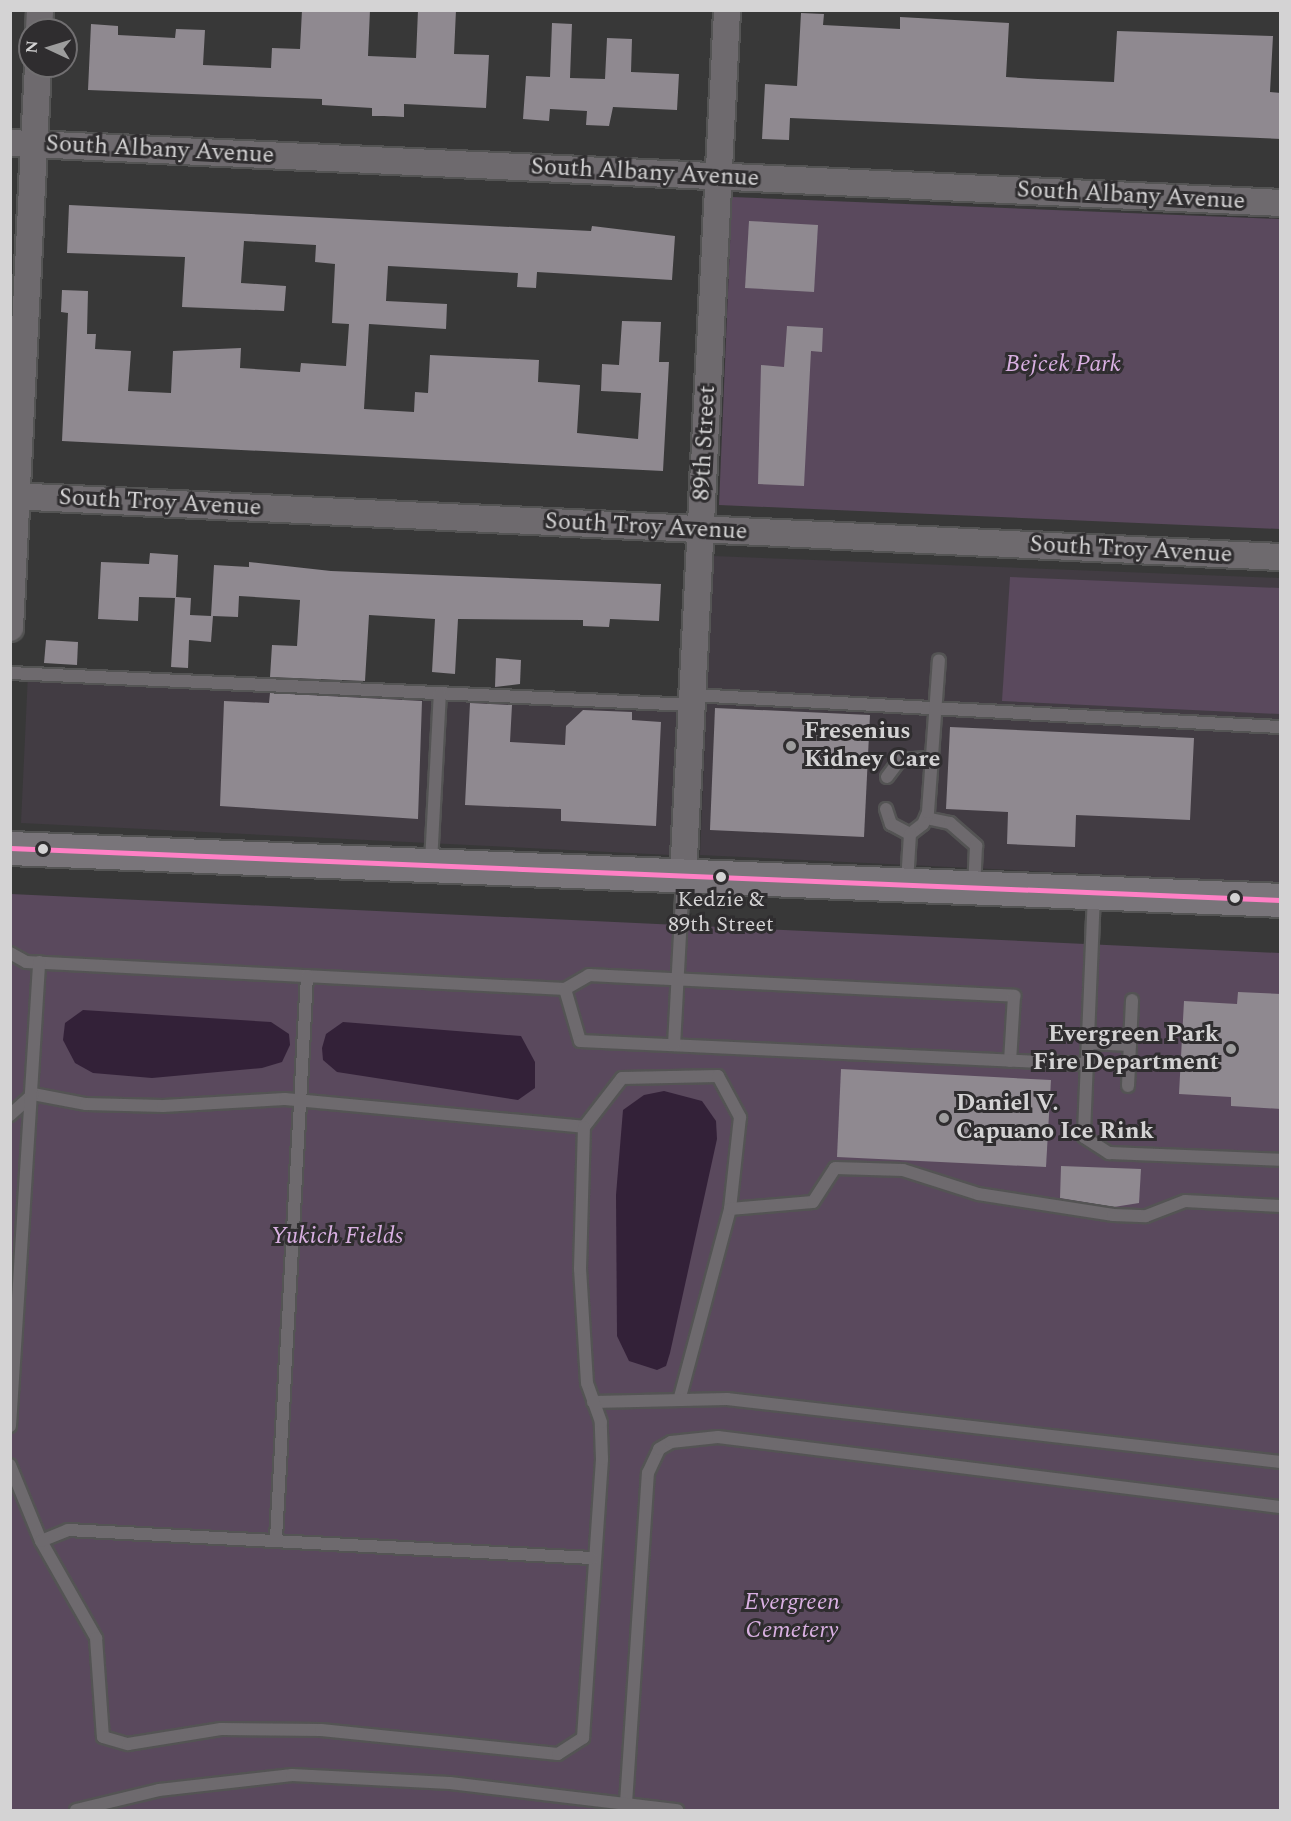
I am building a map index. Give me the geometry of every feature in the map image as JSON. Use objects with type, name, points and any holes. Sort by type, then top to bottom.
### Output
[{"type":"main road","points":[[10,848],[1281,900]]},
{"type":"street","name":"89th Street","points":[[683,876],[727,10]]},
{"type":"street","points":[[10,627],[22,144],[36,78]]},
{"type":"street","name":"South Albany Avenue","points":[[22,144],[1281,203]]},
{"type":"street","name":"South Troy Avenue","points":[[14,496],[1281,557]]},
{"type":"lane","points":[[907,886],[910,834],[926,818],[939,660]]},
{"type":"lane","points":[[10,674],[440,694],[935,708],[1281,727]]},
{"type":"lane","points":[[431,867],[440,694]]},
{"type":"lane","points":[[886,777],[900,760],[931,758]]},
{"type":"lane","points":[[886,809],[891,824],[910,834]]},
{"type":"lane","points":[[926,818],[950,823],[976,846],[974,889]]},
{"type":"lane","points":[[674,1045],[683,876]]},
{"type":"lane","points":[[1094,893],[1084,1137],[1109,1153],[1281,1160]]},
{"type":"lane","points":[[10,953],[39,962],[565,989],[589,975],[1014,996],[1010,1061]]},
{"type":"lane","points":[[10,1426],[33,1094],[39,962]]},
{"type":"lane","points":[[276,1538],[307,976]]},
{"type":"lane","points":[[565,989],[580,1041],[1087,1064]]},
{"type":"lane","points":[[1128,1086],[1132,1000]]},
{"type":"lane","points":[[1088,1042],[1130,1045]]},
{"type":"lane","points":[[10,1465],[41,1541],[96,1638],[103,1737],[128,1744],[221,1729],[321,1731],[558,1754],[583,1738],[591,1558],[602,1459],[601,1422],[587,1383],[579,1259],[584,1127],[622,1078],[718,1076],[740,1117],[730,1209],[680,1397]]},
{"type":"lane","points":[[33,1094],[86,1104],[163,1106],[299,1101],[584,1127]]},
{"type":"lane","points":[[10,1115],[33,1094]]},
{"type":"lane","points":[[730,1209],[813,1202],[835,1168],[903,1170],[978,1194],[1113,1215],[1146,1216],[1185,1201],[1281,1206]]},
{"type":"lane","points":[[593,1402],[680,1397],[1281,1462]]},
{"type":"lane","points":[[626,1803],[648,1473],[655,1455],[671,1442],[699,1435],[1281,1507]]},
{"type":"lane","points":[[41,1541],[68,1530],[276,1538],[591,1558]]},
{"type":"lane","points":[[76,1810],[159,1790],[292,1775],[450,1783],[677,1810]]},
{"type":"shaded area","points":[[713,556],[1280,578],[1280,883],[700,855]]},
{"type":"shaded area","points":[[28,674],[678,705],[670,855],[21,823]]},
{"type":"shaded area","points":[[83,1010],[271,1022],[289,1034],[290,1045],[282,1062],[262,1068],[152,1078],[93,1073],[75,1063],[63,1040],[65,1023]]},
{"type":"shaded area","points":[[343,1022],[521,1036],[535,1062],[535,1088],[518,1100],[337,1072],[323,1060],[322,1048],[326,1034]]},
{"type":"shaded area","points":[[664,1091],[702,1101],[716,1121],[717,1139],[670,1353],[666,1366],[657,1370],[629,1361],[617,1336],[616,1195],[623,1110],[644,1095]]},
{"type":"green space","name":"Bejcek Park","points":[[732,197],[1280,219],[1280,529],[719,505]]},
{"type":"green space","points":[[1010,577],[1280,588],[1280,714],[1002,701]]},
{"type":"green space","name":"Yukich Fields","points":[[11,894],[1280,953],[1280,1810],[11,1810]]},
{"type":"building","points":[[302,10],[370,10],[368,56],[416,58],[418,10],[456,10],[454,54],[489,55],[486,108],[404,104],[404,117],[372,116],[372,108],[322,105],[322,99],[88,90],[91,24],[118,26],[118,35],[175,38],[176,29],[205,30],[203,65],[271,68],[272,48],[300,49]]},
{"type":"building","points":[[801,13],[824,14],[823,25],[900,29],[900,17],[1009,23],[1006,77],[1038,79],[1114,82],[1117,31],[1273,36],[1270,92],[1281,93],[1281,139],[790,118],[789,140],[762,139],[765,84],[797,86]]},
{"type":"building","points":[[552,23],[572,24],[570,78],[605,79],[607,38],[632,39],[631,72],[679,74],[677,110],[613,107],[609,126],[586,125],[587,111],[550,109],[549,121],[523,119],[526,76],[550,77]]},
{"type":"building","points":[[69,205],[591,231],[592,226],[675,236],[672,280],[537,272],[536,288],[517,287],[518,273],[388,266],[386,301],[447,304],[446,329],[369,324],[364,409],[414,412],[415,392],[428,393],[430,355],[539,360],[538,382],[580,385],[577,433],[638,439],[641,393],[601,391],[602,364],[619,365],[622,321],[661,322],[659,362],[669,362],[663,471],[62,441],[68,313],[61,312],[62,290],[88,291],[87,334],[96,334],[95,349],[131,351],[128,391],[171,393],[173,351],[241,348],[240,368],[300,372],[301,363],[346,366],[349,324],[332,323],[335,264],[315,262],[316,245],[244,241],[241,283],[286,286],[284,311],[182,307],[185,257],[67,253]]},
{"type":"building","points":[[749,221],[818,225],[814,292],[745,288]]},
{"type":"building","points":[[787,326],[823,328],[822,352],[811,351],[804,486],[758,484],[761,365],[784,367]]},
{"type":"building","points":[[150,553],[178,555],[176,597],[191,598],[190,615],[211,616],[214,565],[249,567],[249,562],[331,571],[661,584],[659,621],[610,619],[609,627],[583,626],[583,620],[458,619],[455,674],[432,672],[435,619],[369,615],[365,681],[270,677],[272,645],[297,646],[300,600],[239,596],[238,617],[213,616],[211,642],[189,640],[188,668],[171,667],[175,598],[139,597],[138,621],[98,619],[101,562],[149,564]]},
{"type":"building","points":[[46,640],[78,642],[77,665],[44,663]]},
{"type":"building","points":[[496,658],[521,660],[520,684],[495,687]]},
{"type":"building","points":[[270,693],[422,701],[418,819],[220,806],[224,701],[269,703]]},
{"type":"building","points":[[470,703],[512,705],[510,742],[565,745],[566,726],[583,710],[632,712],[632,720],[661,722],[656,826],[561,821],[561,809],[465,805]]},
{"type":"building","name":"Fresenius Kidney Care","points":[[715,708],[870,715],[864,837],[710,830]]},
{"type":"building","points":[[950,727],[1194,738],[1190,820],[1076,815],[1075,847],[1007,844],[1008,812],[946,809]]},
{"type":"building","name":"Evergreen Park Fire Department","points":[[1238,992],[1281,994],[1281,1109],[1231,1106],[1231,1097],[1179,1094],[1184,1001],[1237,1004]]},
{"type":"building","name":"Daniel V. Capuano Ice Rink","points":[[841,1069],[1051,1080],[1046,1167],[837,1157]]},
{"type":"building","points":[[1061,1166],[1141,1169],[1139,1203],[1114,1207],[1060,1198]]},
{"type":"transit line","points":[[10,848],[1280,900]]},
{"type":"place","name":"Fresenius Kidney Care","points":[[791,746]]},
{"type":"place","name":"Kedzie & 89th Street","points":[[721,877]]},
{"type":"place","name":"Evergreen Park Fire Department","points":[[1231,1049]]},
{"type":"place","name":"Daniel V. Capuano Ice Rink","points":[[944,1118]]},
{"type":"park label","name":"Evergreen Cemetery","points":[[792,1617]]}]
